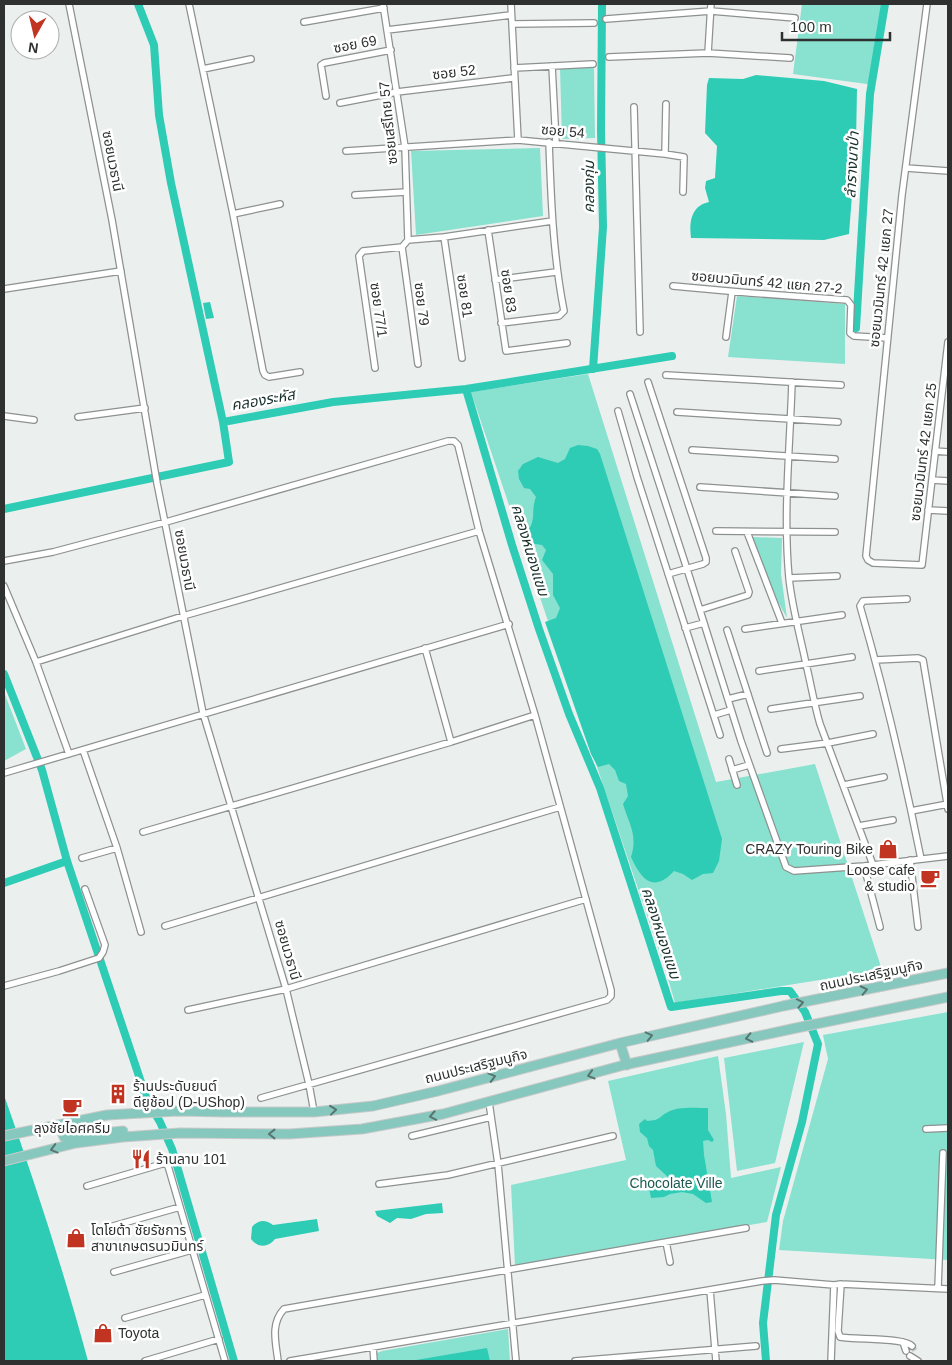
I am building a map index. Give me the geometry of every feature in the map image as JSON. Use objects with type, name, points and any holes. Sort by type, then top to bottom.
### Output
[{"type":"main road","name":"ถนนประเสริฐมนูกิจ","points":[[4,1136],[107,1115],[152,1112],[314,1112],[373,1106],[438,1091],[620,1043],[783,1006],[948,973]]},
{"type":"main road","points":[[70,1122],[61,1130],[64,1137],[165,1133],[289,1134],[362,1129],[443,1114],[627,1065],[948,997]]},
{"type":"main road","points":[[620,1043],[627,1065]]},
{"type":"main road","points":[[4,1161],[76,1143],[165,1133]]},
{"type":"street","name":"ซอยนวธานี","points":[[69,4],[121,271],[157,483],[203,713],[286,989],[314,1112]]},
{"type":"street","points":[[189,4],[263,371],[265,376],[269,377],[300,372]]},
{"type":"street","points":[[511,4],[513,78],[518,140]]},
{"type":"street","points":[[708,53],[711,4]]},
{"type":"street","name":"ซอยนวมินทร์ 42 แยก 27","points":[[922,566],[873,563],[866,556],[887,338],[927,4]]},
{"type":"street","points":[[304,22],[384,6]]},
{"type":"street","name":"ซอยเสรีไทย 57","points":[[384,6],[405,147],[408,240]]},
{"type":"street","points":[[606,19],[711,11],[795,18]]},
{"type":"street","points":[[387,30],[511,15]]},
{"type":"street","points":[[512,24],[594,22]]},
{"type":"street","name":"ซอย 69","points":[[326,96],[321,65],[391,50]]},
{"type":"street","points":[[609,57],[708,53],[790,58]]},
{"type":"street","points":[[203,70],[250,59]]},
{"type":"street","points":[[514,68],[593,64]]},
{"type":"street","points":[[552,66],[556,143]]},
{"type":"street","name":"ซอย 52","points":[[340,102],[398,92],[513,78]]},
{"type":"street","points":[[665,154],[666,104]]},
{"type":"street","points":[[634,107],[640,332]]},
{"type":"street","name":"ซอย 54","points":[[346,151],[518,140],[682,156],[685,159],[683,192]]},
{"type":"street","points":[[501,323],[559,316],[564,311],[556,272],[549,142]]},
{"type":"street","points":[[906,168],[948,171]]},
{"type":"street","points":[[355,195],[406,192]]},
{"type":"street","points":[[232,214],[280,204]]},
{"type":"street","points":[[402,247],[408,240],[444,237],[552,221]]},
{"type":"street","name":"ซอย 83","points":[[488,230],[504,349],[509,352],[567,343]]},
{"type":"street","name":"ซอย 81","points":[[444,237],[462,358]]},
{"type":"street","name":"ซอย 77/1","points":[[375,368],[359,256],[363,251],[402,247]]},
{"type":"street","name":"ซอย 79","points":[[402,247],[418,364]]},
{"type":"street","points":[[4,288],[121,271]]},
{"type":"street","points":[[495,280],[556,272]]},
{"type":"street","name":"ซอยนวมินทร์ 42 แยก 27-2","points":[[673,286],[847,300],[851,305],[850,332],[854,336],[887,338]]},
{"type":"street","points":[[726,337],[732,292]]},
{"type":"street","name":"ซอยนวมินทร์ 42 แยก 25","points":[[922,566],[935,451],[945,393],[948,342]]},
{"type":"street","points":[[666,375],[841,385]]},
{"type":"street","points":[[648,382],[706,558],[706,562],[668,574]]},
{"type":"street","points":[[792,382],[788,533],[789,578],[796,622],[814,702],[873,865]]},
{"type":"street","points":[[630,394],[749,765],[786,867],[794,871],[864,866],[948,856]]},
{"type":"street","points":[[78,417],[145,408]]},
{"type":"street","points":[[618,411],[637,477],[720,735]]},
{"type":"street","points":[[677,412],[838,422]]},
{"type":"street","points":[[4,416],[34,420]]},
{"type":"street","points":[[4,561],[54,552],[166,522],[448,441],[454,441],[458,445],[480,530],[509,624],[586,899],[611,990],[610,996],[607,1000],[261,1098]]},
{"type":"street","points":[[692,450],[835,459]]},
{"type":"street","points":[[935,451],[948,452]]},
{"type":"street","points":[[932,480],[948,481]]},
{"type":"street","points":[[700,487],[835,496]]},
{"type":"street","points":[[928,510],[948,510]]},
{"type":"street","points":[[36,662],[183,616],[480,530]]},
{"type":"street","points":[[716,531],[836,532]]},
{"type":"street","points":[[748,532],[782,623]]},
{"type":"street","points":[[700,610],[748,595],[749,592],[735,550]]},
{"type":"street","points":[[789,578],[837,576]]},
{"type":"street","points":[[4,586],[36,662],[69,754]]},
{"type":"street","points":[[907,599],[863,601],[860,603],[911,811],[920,859]]},
{"type":"street","points":[[745,629],[842,615]]},
{"type":"street","points":[[685,628],[704,623]]},
{"type":"street","points":[[4,773],[509,624]]},
{"type":"street","points":[[727,630],[767,753]]},
{"type":"street","points":[[425,648],[451,742]]},
{"type":"street","points":[[759,671],[852,657]]},
{"type":"street","points":[[875,660],[918,658],[923,660],[948,809]]},
{"type":"street","points":[[728,700],[748,694]]},
{"type":"street","points":[[771,709],[860,696]]},
{"type":"street","points":[[714,715],[732,710]]},
{"type":"street","points":[[143,832],[230,805],[451,742],[535,715]]},
{"type":"street","points":[[781,749],[828,743],[873,734]]},
{"type":"street","points":[[83,750],[117,848],[142,932]]},
{"type":"street","points":[[729,759],[738,785]]},
{"type":"street","points":[[732,770],[749,765]]},
{"type":"street","points":[[844,785],[884,776]]},
{"type":"street","points":[[911,811],[948,804]]},
{"type":"street","points":[[165,926],[560,808]]},
{"type":"street","points":[[859,826],[893,820]]},
{"type":"street","points":[[82,858],[117,848]]},
{"type":"street","points":[[910,860],[918,927]]},
{"type":"street","points":[[864,866],[880,927]]},
{"type":"street","points":[[4,986],[59,971],[100,956],[105,945],[85,888]]},
{"type":"street","points":[[188,1010],[286,989],[586,899]]},
{"type":"street","points":[[488,1102],[498,1164],[516,1361]]},
{"type":"street","points":[[412,1136],[491,1117]]},
{"type":"street","points":[[926,1129],[948,1128]]},
{"type":"street","points":[[379,1184],[448,1175],[613,1136]]},
{"type":"street","points":[[938,1288],[943,1153]]},
{"type":"street","points":[[87,1186],[165,1164],[169,1168],[225,1361]]},
{"type":"street","points":[[99,1230],[180,1207]]},
{"type":"street","points":[[278,1361],[275,1325],[276,1319],[284,1309],[746,1228]]},
{"type":"street","points":[[666,1242],[670,1262]]},
{"type":"street","points":[[114,1272],[192,1250]]},
{"type":"street","points":[[290,1361],[762,1281],[774,1280],[834,1285],[948,1289]]},
{"type":"street","points":[[841,1284],[838,1331],[840,1337],[903,1342],[909,1343],[912,1346]]},
{"type":"street","points":[[831,1361],[834,1285]]},
{"type":"street","points":[[710,1290],[716,1361]]},
{"type":"street","points":[[125,1318],[205,1295]]},
{"type":"street","points":[[145,1361],[219,1339]]},
{"type":"street","points":[[903,1342],[908,1354],[917,1361]]},
{"type":"street","points":[[576,1361],[756,1346]]},
{"type":"street","points":[[373,1347],[374,1361]]},
{"type":"street","points":[[916,1352],[917,1361]]},
{"type":"green space","points":[[802,4],[883,4],[874,85],[793,74]]},
{"type":"green space","points":[[560,68],[594,68],[595,138],[562,139]]},
{"type":"green space","points":[[540,148],[543,216],[416,235],[411,151]]},
{"type":"green space","points":[[737,296],[845,304],[845,364],[728,357]]},
{"type":"green space","points":[[588,374],[716,782],[815,764],[882,970],[675,1003],[471,392]]},
{"type":"green space","points":[[751,537],[782,538],[781,574],[787,618],[778,602]]},
{"type":"green space","points":[[4,692],[26,749],[4,761]]},
{"type":"green space","points":[[948,1012],[948,1260],[779,1250],[783,1221],[828,1059],[823,1035]]},
{"type":"green space","points":[[804,1042],[775,1163],[737,1171],[724,1058]]},
{"type":"green space","name":"Chocolate Ville","points":[[718,1056],[726,1114],[731,1178],[781,1167],[767,1222],[515,1266],[511,1185],[626,1160],[608,1081]]},
{"type":"green space","points":[[508,1329],[510,1361],[378,1361],[377,1353],[382,1351]]},
{"type":"water","points":[[756,75],[824,81],[857,89],[856,143],[849,234],[824,240],[691,238],[690,226],[692,215],[698,207],[709,202],[705,188],[706,181],[715,178],[717,146],[705,133],[709,78],[743,79]]},
{"type":"water","points":[[210,302],[214,318],[206,319],[203,303]]},
{"type":"water","points":[[578,445],[597,449],[600,454],[722,839],[719,861],[713,873],[703,874],[692,880],[674,871],[660,882],[648,881],[635,865],[631,857],[634,842],[633,836],[623,804],[628,796],[626,784],[619,781],[615,770],[609,764],[598,767],[591,754],[545,622],[556,618],[560,608],[553,595],[553,574],[542,560],[546,550],[542,545],[529,543],[525,534],[533,520],[536,497],[530,489],[524,488],[519,479],[518,471],[523,464],[538,457],[558,463],[565,459],[570,448]]},
{"type":"water","points":[[4,1095],[49,1228],[88,1361],[4,1361]]},
{"type":"water","points":[[708,1108],[708,1130],[714,1140],[712,1142],[708,1140],[703,1141],[712,1202],[706,1203],[693,1194],[682,1192],[651,1198],[649,1188],[665,1182],[669,1178],[656,1166],[653,1150],[649,1146],[647,1138],[640,1132],[639,1124],[645,1119],[647,1121],[655,1120],[672,1110]]},
{"type":"water","points":[[442,1203],[443,1213],[426,1214],[411,1219],[397,1218],[390,1223],[377,1216],[375,1211]]},
{"type":"water","points":[[317,1219],[319,1231],[275,1239],[263,1246],[251,1239],[252,1227],[259,1222],[264,1221],[273,1225]]},
{"type":"water","points":[[487,1348],[490,1361],[410,1361]]},
{"type":"waterway","name":"คลองระหัส","points":[[138,4],[154,45],[159,115],[171,183],[223,422],[333,402],[466,389],[672,356]]},
{"type":"waterway","name":"คลองกุ่ม","points":[[593,369],[603,227],[601,130],[602,4]]},
{"type":"waterway","name":"ลำรางนาป่า","points":[[856,328],[870,94],[885,4]]},
{"type":"waterway","name":"คลองหนองแขม","points":[[466,389],[539,629],[569,714],[600,788],[671,1007],[790,991],[805,1012],[818,1044],[802,1122],[776,1215],[763,1323],[766,1361]]},
{"type":"waterway","points":[[4,509],[229,462],[223,422]]},
{"type":"waterway","points":[[4,674],[42,770],[67,861],[147,1100],[160,1122],[172,1149],[234,1361]]},
{"type":"waterway","points":[[4,883],[67,861]]},
{"type":"tunnel","points":[[912,1346],[916,1352]]},
{"type":"place","name":"CRAZY Touring Bike","points":[[888,849]]},
{"type":"place","name":"Loose cafe & studio","points":[[930,878]]},
{"type":"place","name":"ร้านประดับยนต์ ดียูช้อป (D-UShop)","points":[[118,1094]]},
{"type":"place","name":"ลุงชัยไอศครีม","points":[[72,1107]]},
{"type":"place","name":"ร้านลาบ 101","points":[[141,1159]]},
{"type":"place","name":"โตโยต้า ชัยรัชการ สาขาเกษตรนวมินทร์","points":[[76,1238]]},
{"type":"place","name":"Toyota","points":[[103,1333]]}]
